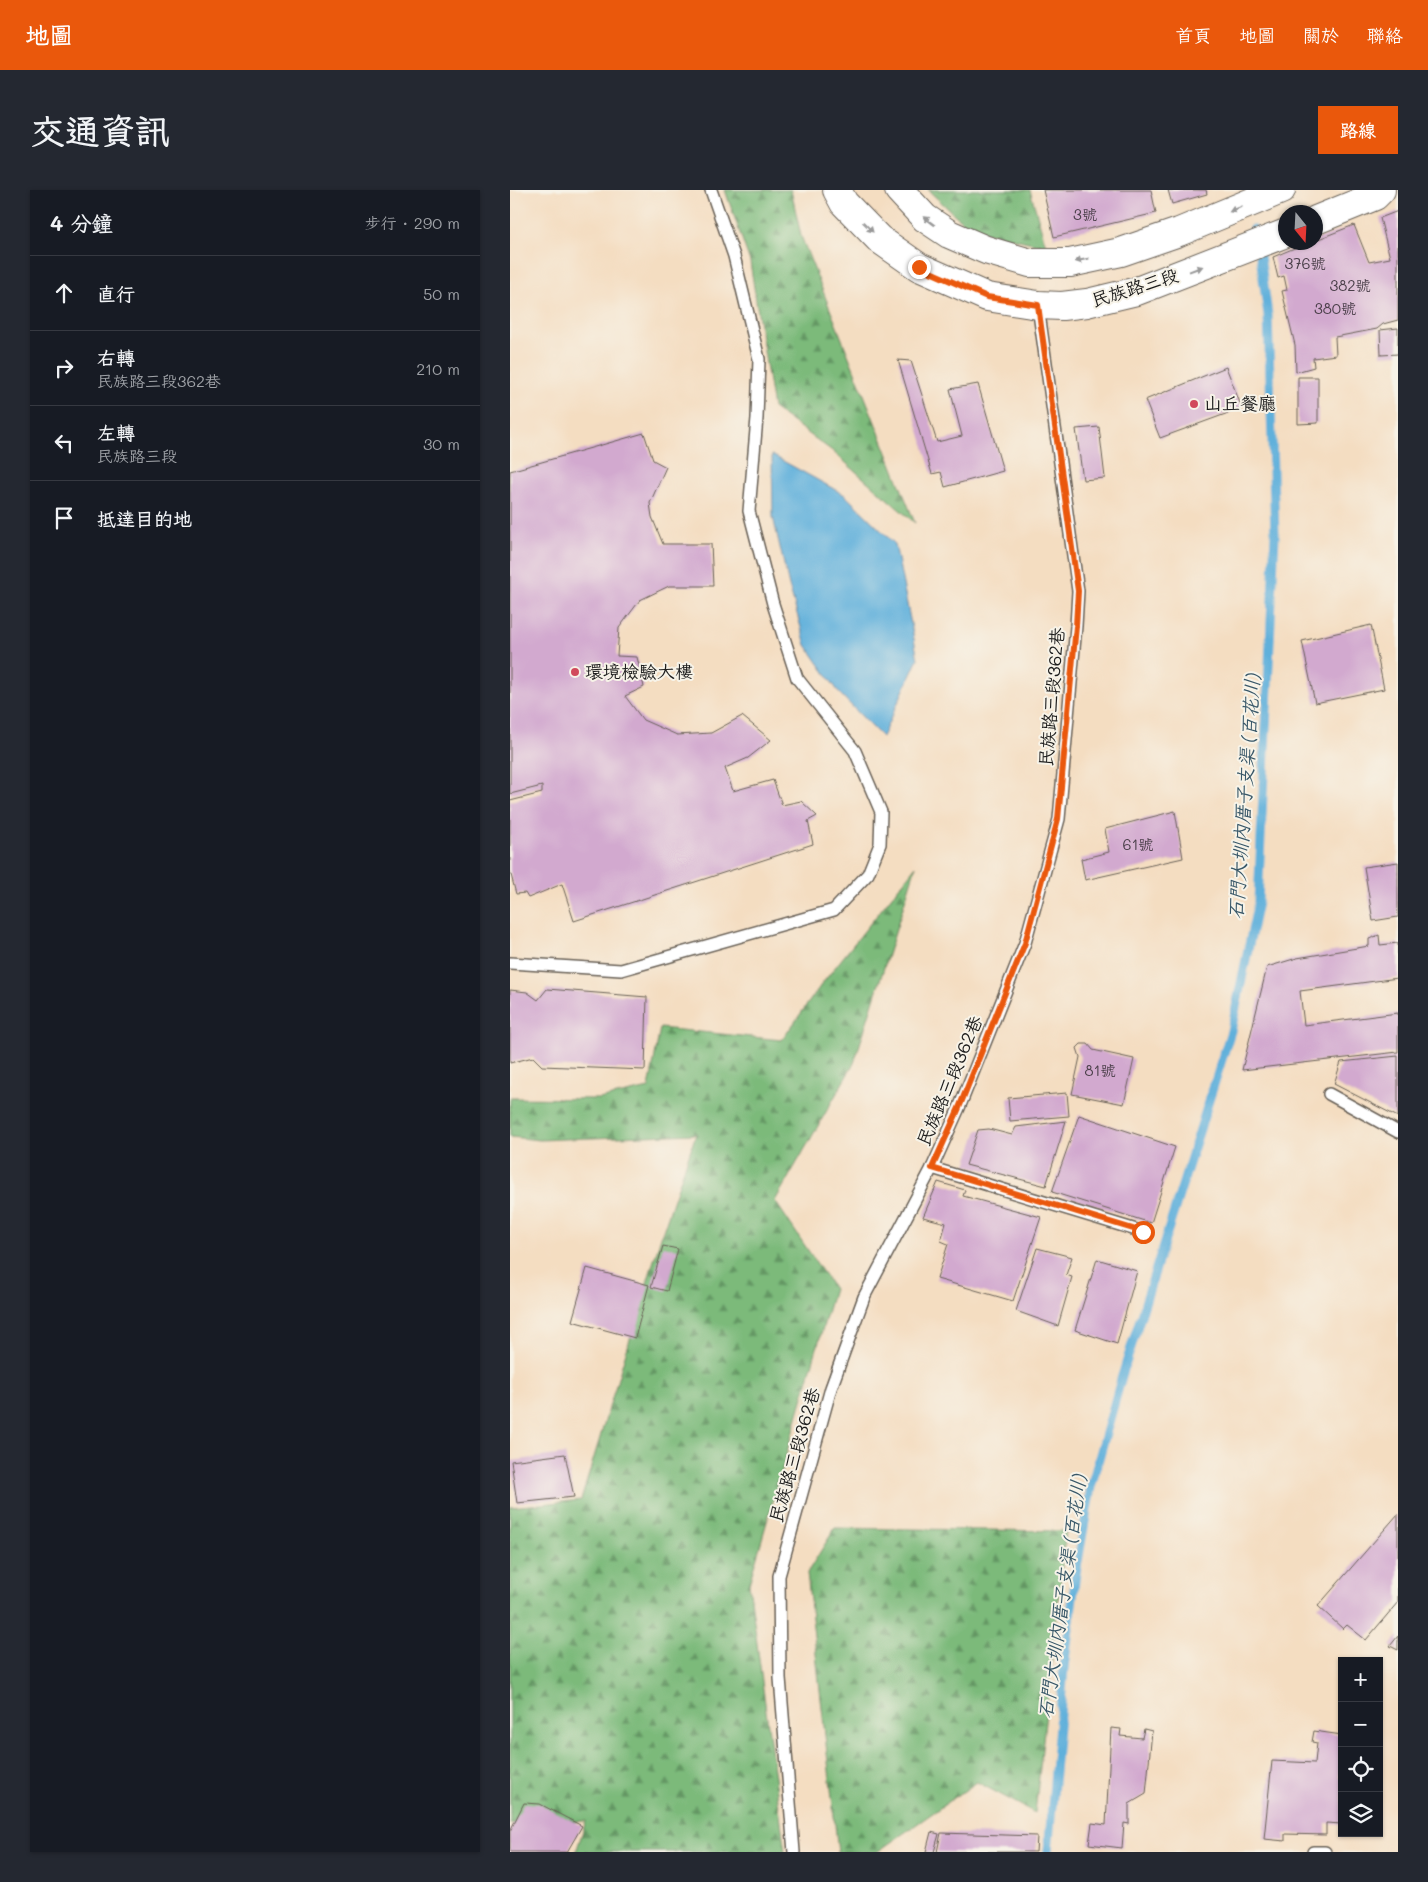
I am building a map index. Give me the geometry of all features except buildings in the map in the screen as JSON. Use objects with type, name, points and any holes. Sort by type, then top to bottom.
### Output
[{"type":"main road","name":"民族路三段","points":[[837,190],[844,204],[879,239],[919,267],[987,297],[1038,305],[1062,306],[1087,303],[1137,291],[1242,252],[1278,236]]},
{"type":"main road","points":[[900,190],[925,218],[949,234],[976,246],[1030,263],[1070,263],[1121,252],[1179,232],[1281,190]]},
{"type":"main road","points":[[1323,217],[1375,196],[1381,190]]},
{"type":"lane","points":[[510,963],[620,970],[834,910],[868,874],[880,844],[881,812],[855,751],[797,678],[773,604],[749,511],[757,418],[759,359],[734,256],[711,190]]},
{"type":"lane","name":"民族路三段362巷","points":[[794,1852],[780,1678],[779,1576],[831,1388],[864,1297],[932,1168],[959,1108],[1025,943],[1058,819],[1078,591],[1038,305]]},
{"type":"lane","points":[[1329,1094],[1398,1132]]},
{"type":"lane","points":[[932,1168],[1143,1232]]},
{"type":"lane","points":[[1314,1852],[1325,1852]]},
{"type":"green space","points":[[725,190],[791,190],[801,236],[915,523],[831,450],[773,408],[750,262]]},
{"type":"green space","points":[[928,190],[1030,190],[1046,246],[970,229]]},
{"type":"green space","points":[[916,866],[854,1063],[775,1201],[834,1289],[749,1584],[785,1852],[576,1852],[586,1821],[510,1824],[510,1507],[581,1500],[661,1237],[696,1134],[540,1140],[510,1137],[510,1098],[599,1099],[649,1088],[660,1028],[782,1040],[821,985]]},
{"type":"green space","points":[[835,1528],[1066,1531],[1035,1813],[977,1782],[877,1852],[838,1852],[807,1573]]},
{"type":"water","points":[[772,455],[845,495],[895,544],[918,659],[882,737],[840,694],[806,645],[789,586],[773,517]]},
{"type":"waterway","name":"石門大圳內厝子支渠 (百花川)","points":[[1048,1852],[1064,1668],[1076,1573],[1091,1487],[1122,1376],[1231,1031],[1258,902],[1275,535],[1268,315],[1260,256],[1253,229]]},
{"type":"place","name":"山丘餐廳","points":[[1194,404]]},
{"type":"place","name":"環境檢驗大樓","points":[[575,672]]},
{"type":"route","points":[[919,267],[987,297],[1038,305],[1078,591],[1058,819],[1025,943],[959,1108],[932,1168],[1143,1232]]}]
